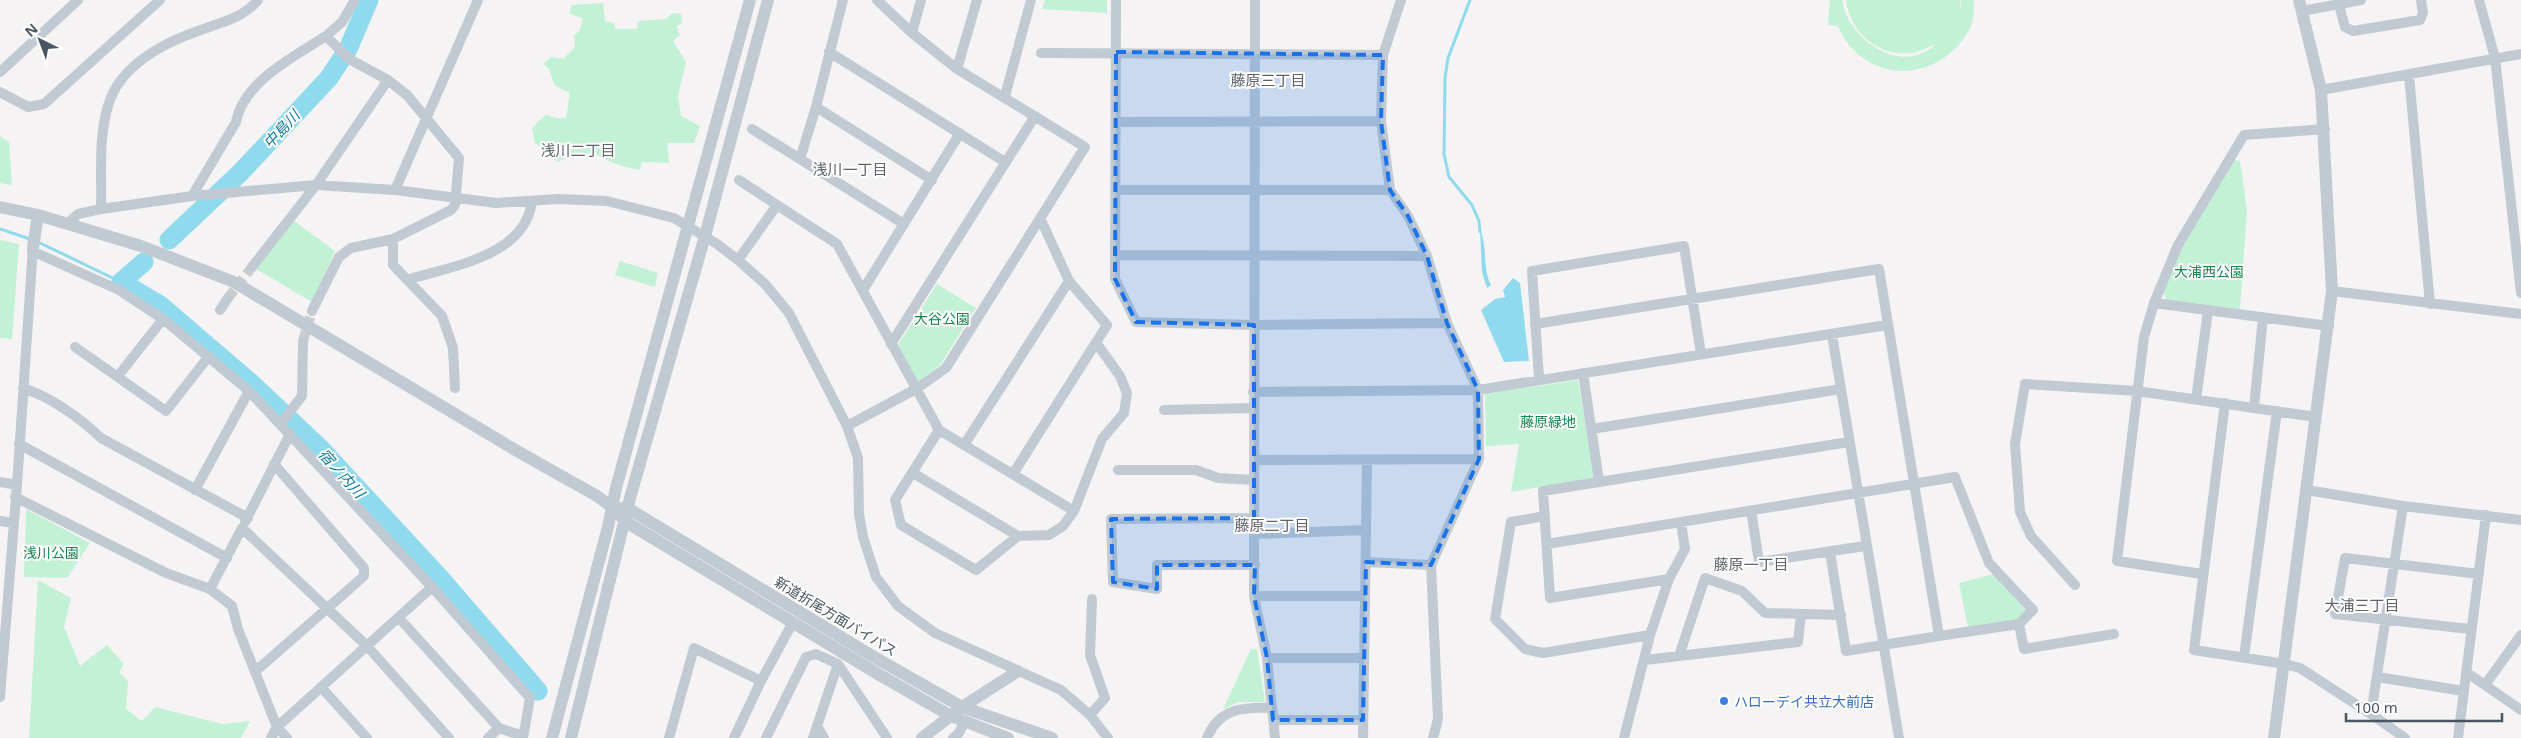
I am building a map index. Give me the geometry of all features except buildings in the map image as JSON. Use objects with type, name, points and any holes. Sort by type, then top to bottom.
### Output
[{"type":"street","points":[[0,72],[78,0]]},
{"type":"street","points":[[0,92],[28,107],[44,104],[160,0]]},
{"type":"street","points":[[101,209],[104,125],[108,104],[117,87],[130,72],[159,47],[247,12],[258,0]]},
{"type":"street","points":[[192,196],[236,122],[239,108],[267,76],[326,36],[342,22],[355,0]]},
{"type":"street","points":[[395,190],[478,0]]},
{"type":"street","points":[[552,738],[687,226],[750,0]]},
{"type":"street","points":[[571,738],[629,509],[768,0]]},
{"type":"street","points":[[800,159],[816,107],[844,0]]},
{"type":"street","points":[[847,426],[916,388],[946,368],[1041,220],[1085,147],[957,68],[912,33],[877,0]]},
{"type":"street","points":[[912,33],[921,0]]},
{"type":"street","points":[[957,68],[977,0]]},
{"type":"street","points":[[1005,96],[1031,0]]},
{"type":"street","points":[[1116,0],[1115,279],[1136,322],[1254,325],[1447,323]]},
{"type":"street","points":[[1255,0],[1254,596],[1267,658],[1276,738]]},
{"type":"street","points":[[1401,0],[1384,55],[1381,121],[1390,190],[1408,216],[1427,256],[1447,323],[1478,390],[1479,459],[1431,565],[1438,719],[1433,738]]},
{"type":"street","points":[[2274,738],[2329,326],[2332,291],[2325,129],[2321,90],[2301,5],[2361,0]]},
{"type":"street","points":[[2343,3],[2345,27],[2353,30],[2420,20],[2424,13],[2421,0]]},
{"type":"street","points":[[2479,0],[2495,58],[2521,293]]},
{"type":"street","points":[[312,311],[339,257],[351,248],[393,239],[451,210],[457,199],[458,158],[426,117],[407,95],[388,80],[349,59],[326,36]]},
{"type":"street","points":[[829,52],[1005,162]]},
{"type":"street","points":[[1041,53],[1384,55]]},
{"type":"street","points":[[2321,90],[2521,54]]},
{"type":"street","points":[[2409,75],[2430,304]]},
{"type":"street","points":[[252,267],[316,185],[388,80]]},
{"type":"street","points":[[816,107],[932,180]]},
{"type":"street","points":[[891,344],[1035,116]]},
{"type":"street","points":[[1116,122],[1254,123],[1381,121]]},
{"type":"street","points":[[752,129],[904,224]]},
{"type":"street","points":[[2202,574],[2117,561],[2144,337],[2154,303],[2178,245],[2244,135],[2325,129]]},
{"type":"street","points":[[864,290],[960,133]]},
{"type":"street","points":[[739,180],[836,244],[864,290],[891,344],[939,430],[1074,511]]},
{"type":"street","points":[[68,223],[78,214],[101,209],[192,196],[316,185],[395,190],[496,203],[558,199],[607,201],[652,210],[674,218],[738,260],[765,284],[789,313],[847,426],[858,458],[859,514],[876,577],[898,606],[935,633],[1061,690],[1090,715],[1108,738]]},
{"type":"street","points":[[1116,190],[1390,190]]},
{"type":"street","points":[[407,280],[483,256],[509,243],[522,229],[531,214],[532,202]]},
{"type":"street","points":[[738,260],[777,205]]},
{"type":"street","points":[[0,207],[68,223],[141,246],[234,282],[612,507],[626,522],[878,674],[951,716],[1008,738]]},
{"type":"street","points":[[0,697],[5,558],[14,523],[33,244],[38,215]]},
{"type":"street","points":[[1012,474],[1107,325],[1069,281],[1041,220]]},
{"type":"street","points":[[393,239],[393,265],[442,316],[453,348],[455,388]]},
{"type":"street","points":[[33,244],[119,290],[163,318],[283,421],[290,434],[432,587],[530,698],[523,737],[499,728],[399,618]]},
{"type":"street","points":[[1539,379],[1532,271],[1684,246],[1701,354]]},
{"type":"street","points":[[1115,255],[1427,256]]},
{"type":"street","points":[[1535,324],[1879,269],[1939,636]]},
{"type":"street","points":[[964,445],[1069,281]]},
{"type":"street","points":[[2332,291],[2521,314]]},
{"type":"street","points":[[220,310],[228,298]]},
{"type":"street","points":[[2154,303],[2329,326]]},
{"type":"street","points":[[2196,399],[2208,311]]},
{"type":"street","points":[[2254,408],[2263,317]]},
{"type":"street","points":[[118,376],[163,318]]},
{"type":"street","points":[[1253,392],[1478,390],[1888,325]]},
{"type":"street","points":[[1832,335],[1865,546],[1898,738]]},
{"type":"street","points":[[283,421],[298,404],[302,396],[303,340]]},
{"type":"street","points":[[913,473],[1018,536],[1049,535],[1063,526],[1074,511],[1102,439],[1124,413],[1127,393],[1120,376],[1096,344]]},
{"type":"street","points":[[75,347],[166,411],[209,356]]},
{"type":"street","points":[[1583,373],[1599,481]]},
{"type":"street","points":[[2075,585],[2031,536],[2020,512],[2015,444],[2025,384],[2137,391],[2316,417]]},
{"type":"street","points":[[23,388],[35,392],[85,423],[101,438],[248,518]]},
{"type":"street","points":[[1592,429],[1841,389]]},
{"type":"street","points":[[195,490],[250,391]]},
{"type":"street","points":[[2225,403],[2202,574],[2194,650],[2300,668],[2405,738]]},
{"type":"street","points":[[1164,410],[1253,408]]},
{"type":"street","points":[[2244,657],[2277,411]]},
{"type":"street","points":[[939,430],[895,500],[901,525],[976,570],[1018,536]]},
{"type":"street","points":[[210,589],[290,434]]},
{"type":"street","points":[[1669,579],[1550,598],[1543,492],[1599,481],[1849,442]]},
{"type":"street","points":[[19,444],[227,558]]},
{"type":"street","points":[[1254,460],[1367,461],[1479,459]]},
{"type":"street","points":[[1363,738],[1367,461]]},
{"type":"street","points":[[256,671],[364,576],[364,568],[274,464]]},
{"type":"street","points":[[1118,470],[1196,470],[1218,478],[1253,480]]},
{"type":"street","points":[[1547,544],[1681,524],[1751,510],[1955,478],[1989,563],[2033,610],[2019,624],[1846,651],[1830,552]]},
{"type":"street","points":[[0,482],[17,486]]},
{"type":"street","points":[[2307,490],[2403,506],[2486,514],[2521,520]]},
{"type":"street","points":[[15,497],[166,574],[210,589],[232,606],[238,629],[256,671],[276,727],[286,738]]},
{"type":"street","points":[[2371,714],[2403,506]]},
{"type":"street","name":"新道折尾方面バイパス","points":[[612,507],[629,509],[874,657],[962,707],[1052,738]]},
{"type":"street","points":[[1751,510],[1760,562],[1865,546]]},
{"type":"street","points":[[2458,738],[2470,629],[2486,514]]},
{"type":"street","points":[[1545,516],[1512,522],[1496,619],[1525,649],[1544,653],[1650,635]]},
{"type":"street","points":[[1254,518],[1111,519],[1113,582],[1157,589],[1157,564],[1255,565]]},
{"type":"street","points":[[0,522],[14,523]]},
{"type":"street","points":[[1624,738],[1650,635],[1669,579],[1685,549],[1681,524]]},
{"type":"street","points":[[242,528],[367,646],[449,738]]},
{"type":"street","points":[[1254,534],[1365,530]]},
{"type":"street","points":[[2470,629],[2336,614],[2345,558],[2479,574]]},
{"type":"street","points":[[1366,562],[1431,565]]},
{"type":"street","points":[[1679,656],[1705,578],[1742,591],[1765,613],[1841,615]]},
{"type":"street","points":[[271,738],[276,727],[432,587]]},
{"type":"street","points":[[1254,596],[1364,596]]},
{"type":"street","points":[[1090,715],[1105,698],[1090,655],[1092,598]]},
{"type":"street","points":[[1645,660],[1798,642],[1801,614]]},
{"type":"street","points":[[734,738],[761,681],[793,622]]},
{"type":"street","points":[[2019,624],[2024,649],[2114,634]]},
{"type":"street","points":[[2485,685],[2521,634]]},
{"type":"street","points":[[669,738],[694,648],[761,681]]},
{"type":"street","points":[[766,738],[806,657],[816,654],[838,664],[887,738]]},
{"type":"street","points":[[1267,658],[1364,658]]},
{"type":"street","points":[[813,738],[838,664]]},
{"type":"street","points":[[922,738],[962,707],[1018,671]]},
{"type":"street","points":[[2466,672],[2521,710]]},
{"type":"street","points":[[2378,677],[2463,691]]},
{"type":"street","points":[[321,687],[367,738]]},
{"type":"street","points":[[1207,738],[1212,724],[1229,712],[1248,707],[1272,708]]},
{"type":"street","points":[[959,736],[965,720]]},
{"type":"street","points":[[1273,720],[1363,720]]},
{"type":"street","points":[[817,726],[824,738]]},
{"type":"street","points":[[488,738],[499,728]]},
{"type":"highlighted area","points":[[1116,52],[1383,55],[1381,121],[1390,190],[1408,216],[1427,256],[1447,323],[1478,390],[1479,459],[1431,565],[1366,562],[1363,720],[1273,720],[1267,658],[1254,596],[1255,565],[1157,565],[1157,589],[1113,582],[1111,519],[1254,518],[1254,325],[1136,322],[1115,279]]},
{"type":"green space","points":[[1045,0],[1107,0],[1107,13],[1042,9]]},
{"type":"green space","points":[[1830,0],[1842,0],[1846,15],[1865,40],[1878,49],[1893,55],[1908,57],[1922,53],[1936,44],[1921,51],[1911,53],[1887,51],[1868,40],[1860,32],[1853,22],[1846,0],[1960,0],[1960,12],[1961,0],[1974,0],[1974,14],[1966,36],[1949,54],[1934,64],[1902,71],[1886,69],[1871,63],[1858,54],[1847,42],[1838,26],[1828,25]]},
{"type":"green space","points":[[603,3],[605,21],[614,23],[615,29],[637,29],[638,21],[666,19],[673,13],[681,14],[682,24],[676,26],[680,35],[673,41],[686,62],[678,96],[681,116],[700,126],[694,143],[667,143],[669,163],[642,162],[640,170],[616,164],[594,153],[566,158],[558,162],[535,143],[532,128],[546,114],[555,118],[566,118],[570,93],[555,86],[549,69],[543,64],[551,57],[563,59],[575,47],[574,36],[580,30],[583,19],[569,13],[572,5]]},
{"type":"green space","points":[[0,136],[9,142],[12,185],[0,183]]},
{"type":"green space","name":"大浦西公園","points":[[2234,160],[2240,161],[2247,210],[2240,309],[2167,301],[2163,293],[2185,240]]},
{"type":"green space","points":[[293,220],[335,251],[312,302],[256,269]]},
{"type":"green space","points":[[0,240],[19,244],[12,339],[0,338]]},
{"type":"green space","points":[[620,261],[658,273],[655,287],[615,275]]},
{"type":"green space","name":"大谷公園","points":[[937,284],[976,308],[940,365],[918,382],[898,345]]},
{"type":"green space","name":"藤原緑地","points":[[1578,380],[1595,478],[1511,492],[1519,444],[1486,446],[1485,394]]},
{"type":"green space","name":"浅川公園","points":[[26,509],[90,543],[67,578],[24,577]]},
{"type":"green space","points":[[1994,574],[2026,611],[2018,620],[1968,627],[1959,583]]},
{"type":"green space","points":[[38,580],[71,598],[64,627],[80,666],[107,645],[124,664],[119,672],[128,681],[126,709],[142,721],[155,707],[222,724],[250,721],[241,738],[29,738]]},
{"type":"green space","points":[[1251,649],[1257,649],[1265,702],[1238,702],[1223,709]]},
{"type":"water","points":[[1480,229],[1484,243],[1488,278],[1491,285],[1487,288],[1482,272]]},
{"type":"water","points":[[1513,278],[1520,283],[1529,361],[1504,362],[1481,310],[1495,299],[1505,297],[1503,290]]},
{"type":"waterway","name":"中島川","points":[[169,240],[240,173],[329,78],[348,49],[369,0]]},
{"type":"waterway","points":[[1470,0],[1448,58],[1445,78],[1444,154],[1449,177],[1472,205],[1479,221],[1480,232]]},
{"type":"waterway","points":[[0,229],[30,239]]},
{"type":"waterway","points":[[38,242],[121,282]]},
{"type":"waterway","name":"宿ノ内川","points":[[144,262],[121,282],[160,305],[250,382],[321,449],[441,579],[538,691]]},
{"type":"tunnel","points":[[228,298],[252,267]]},
{"type":"tunnel","points":[[303,341],[312,311]]},
{"type":"place","name":"ハローデイ共立大前店","points":[[1724,701]]},
{"type":"district","name":"藤原三丁目","points":[[1268,80]]},
{"type":"district","name":"浅川二丁目","points":[[578,150]]},
{"type":"district","name":"浅川一丁目","points":[[850,169]]},
{"type":"district","name":"藤原二丁目","points":[[1272,525]]},
{"type":"district","name":"藤原一丁目","points":[[1751,564]]},
{"type":"district","name":"大浦三丁目","points":[[2362,605]]}]
